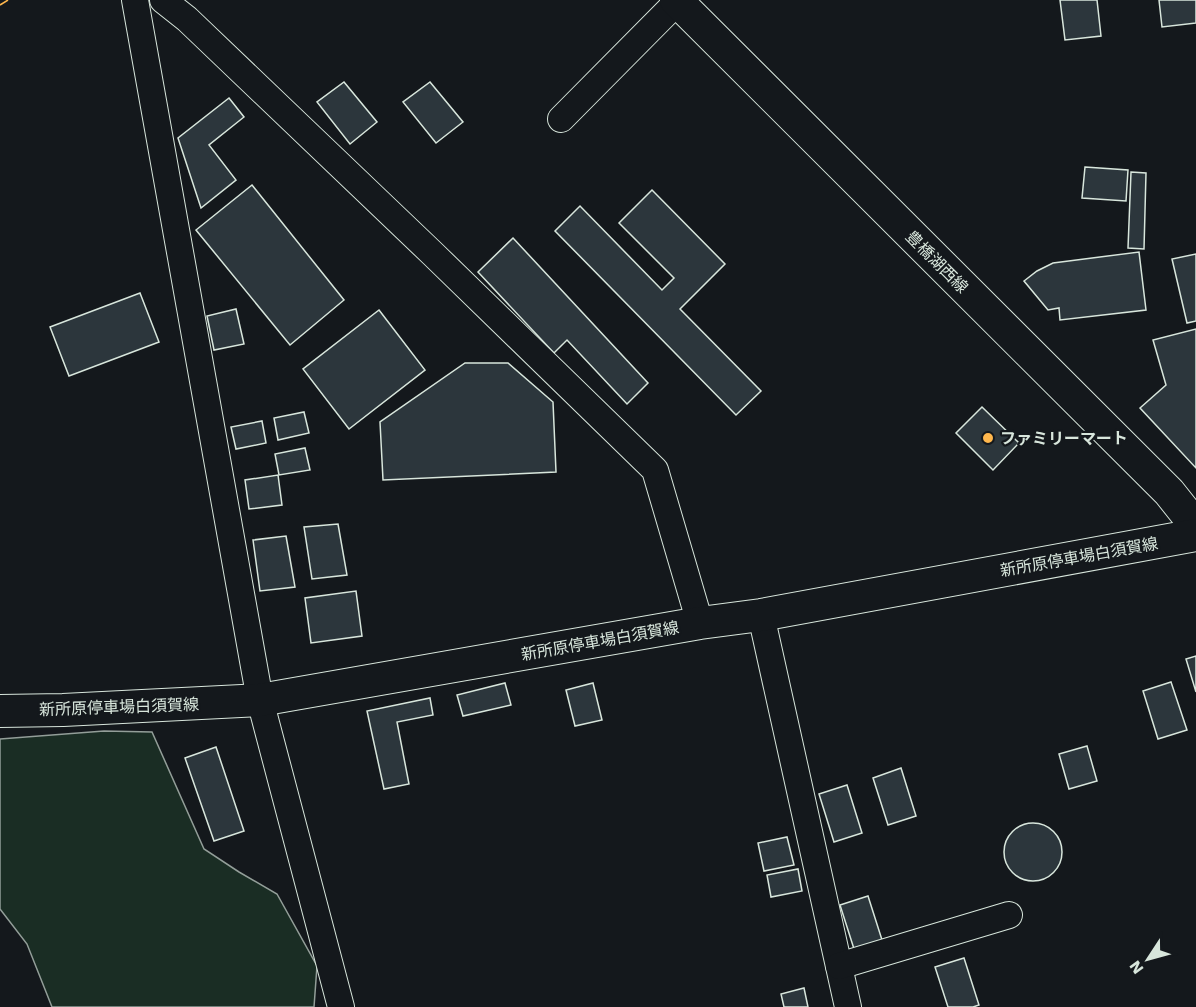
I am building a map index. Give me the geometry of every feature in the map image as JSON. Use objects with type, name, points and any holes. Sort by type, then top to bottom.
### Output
[{"type":"main road","name":"豊橋湖西線","points":[[676,1],[1169,492],[1196,526]]},
{"type":"main road","name":"新所原停車場白須賀線","points":[[0,711],[260,700],[700,623],[760,615],[1196,535]]},
{"type":"street","points":[[135,0],[260,700],[342,1007]]},
{"type":"street","points":[[163,0],[187,19],[374,197],[655,470],[700,623]]},
{"type":"street","points":[[561,119],[676,1]]},
{"type":"street","points":[[760,615],[849,1007]]},
{"type":"street","points":[[839,966],[1009,915]]},
{"type":"green space","points":[[104,731],[152,732],[204,849],[277,894],[317,966],[314,1007],[52,1007],[27,944],[0,909],[0,739]]},
{"type":"building","points":[[1060,0],[1097,0],[1101,36],[1065,40]]},
{"type":"building","points":[[1159,0],[1196,0],[1196,23],[1162,27]]},
{"type":"building","points":[[344,82],[377,122],[350,144],[317,102]]},
{"type":"building","points":[[430,82],[463,122],[436,143],[403,102]]},
{"type":"building","points":[[229,98],[244,117],[209,145],[236,180],[201,208],[178,138]]},
{"type":"building","points":[[1085,167],[1128,170],[1126,201],[1082,198]]},
{"type":"building","points":[[1131,172],[1146,173],[1144,249],[1128,248]]},
{"type":"building","points":[[252,185],[344,300],[290,345],[196,230]]},
{"type":"building","points":[[652,190],[725,264],[680,309],[761,391],[736,415],[555,231],[580,206],[662,290],[674,278],[619,223]]},
{"type":"building","points":[[513,238],[648,383],[627,404],[567,340],[554,353],[478,272]]},
{"type":"building","points":[[1139,252],[1146,310],[1060,320],[1059,308],[1048,310],[1024,281],[1053,263]]},
{"type":"building","points":[[1196,254],[1196,321],[1187,323],[1172,259]]},
{"type":"building","points":[[140,293],[159,342],[69,376],[50,327]]},
{"type":"building","points":[[236,309],[244,344],[214,350],[207,316]]},
{"type":"building","points":[[379,310],[425,370],[349,429],[303,369]]},
{"type":"building","points":[[1196,329],[1196,468],[1140,408],[1166,385],[1153,340]]},
{"type":"building","points":[[465,363],[508,363],[553,402],[556,472],[383,480],[380,422]]},
{"type":"building","points":[[982,407],[1019,443],[993,470],[956,433]]},
{"type":"building","points":[[304,412],[309,433],[278,440],[274,418]]},
{"type":"building","points":[[262,421],[266,443],[236,449],[231,427]]},
{"type":"building","points":[[305,448],[310,470],[279,475],[275,454]]},
{"type":"building","points":[[278,475],[282,505],[249,509],[245,480]]},
{"type":"building","points":[[338,524],[347,575],[312,579],[304,527]]},
{"type":"building","points":[[286,536],[295,587],[260,591],[253,540]]},
{"type":"building","points":[[356,591],[362,636],[311,643],[305,598]]},
{"type":"building","points":[[1196,656],[1196,692],[1186,659]]},
{"type":"building","points":[[1171,682],[1187,730],[1158,739],[1143,691]]},
{"type":"building","points":[[505,683],[511,705],[463,716],[457,695]]},
{"type":"building","points":[[593,683],[602,720],[575,726],[566,690]]},
{"type":"building","points":[[430,698],[433,715],[397,722],[409,784],[384,789],[367,711]]},
{"type":"building","points":[[1087,746],[1097,781],[1069,789],[1059,754]]},
{"type":"building","points":[[216,747],[244,831],[214,841],[185,758]]},
{"type":"building","points":[[901,768],[916,816],[888,825],[873,778]]},
{"type":"building","points":[[847,785],[862,833],[834,842],[819,794]]},
{"type":"building","points":[[1033,823],[1044,825],[1057,836],[1062,852],[1060,863],[1049,876],[1033,881],[1022,879],[1009,868],[1004,852],[1006,841],[1017,828]]},
{"type":"building","points":[[787,837],[794,865],[764,871],[758,843]]},
{"type":"building","points":[[798,869],[802,891],[771,897],[767,875]]},
{"type":"building","points":[[868,896],[883,943],[855,952],[840,905]]},
{"type":"building","points":[[964,958],[979,1005],[948,1007],[935,967]]},
{"type":"building","points":[[804,988],[808,1007],[784,1007],[781,994]]},
{"type":"power","points":[[0,5],[8,0]]},
{"type":"place","name":"ファミリーマート","points":[[988,438]]}]
